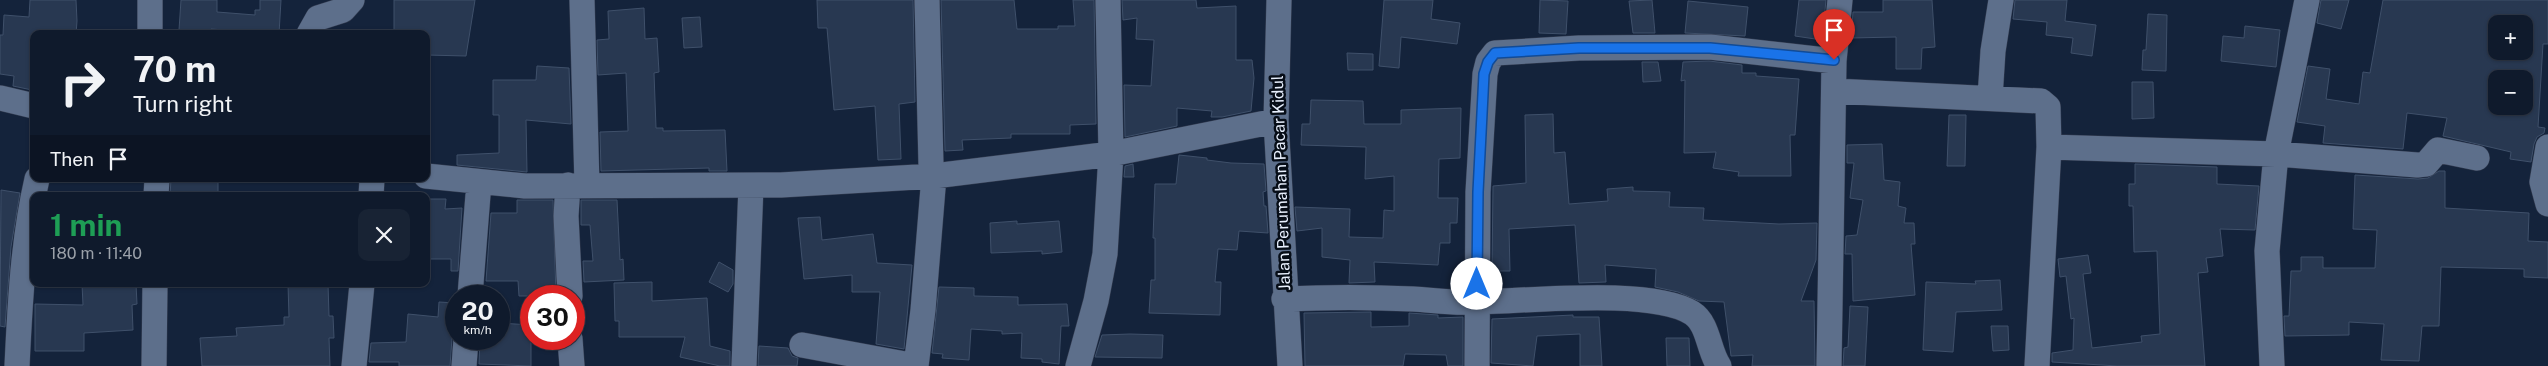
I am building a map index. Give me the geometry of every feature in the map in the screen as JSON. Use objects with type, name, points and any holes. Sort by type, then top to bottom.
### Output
[{"type":"street","points":[[150,0],[150,30]]},
{"type":"street","points":[[311,30],[318,18],[343,10],[352,0]]},
{"type":"street","points":[[569,285],[566,216],[577,185],[582,0]]},
{"type":"street","points":[[802,345],[916,366],[923,310],[934,176],[931,165],[927,0]]},
{"type":"street","points":[[1078,366],[1096,301],[1105,254],[1111,154],[1108,0]]},
{"type":"street","name":"Jalan Perumahan Pacar Kidul","points":[[1279,0],[1276,121],[1284,299],[1290,366]]},
{"type":"street","points":[[1829,366],[1834,60],[1840,0]]},
{"type":"street","points":[[1990,98],[1993,51],[2001,0]]},
{"type":"street","points":[[2272,366],[2267,251],[2276,154],[2307,0]]},
{"type":"street","points":[[1477,366],[1478,192],[1484,74],[1488,62],[1495,53],[1579,48],[1710,48],[1834,60]]},
{"type":"street","points":[[1834,91],[2041,101],[2045,104],[2048,113],[2049,147],[2037,366]]},
{"type":"street","points":[[0,98],[30,105]]},
{"type":"street","points":[[430,176],[525,186],[751,186],[934,176],[1111,154],[1276,121]]},
{"type":"street","points":[[2049,147],[2276,154],[2417,165],[2426,164],[2438,150],[2477,158]]},
{"type":"street","points":[[2548,147],[2542,182],[2548,204]]},
{"type":"street","points":[[471,285],[479,182]]},
{"type":"street","points":[[744,366],[751,186]]},
{"type":"street","points":[[12,353],[20,302],[30,209]]},
{"type":"street","points":[[154,366],[155,287]]},
{"type":"street","points":[[354,366],[362,287]]},
{"type":"street","points":[[1284,299],[1321,297],[1477,302],[1606,298],[1644,300],[1676,306],[1693,314],[1706,330],[1719,366]]},
{"type":"street","points":[[464,366],[465,350]]},
{"type":"street","points":[[571,350],[572,366]]},
{"type":"building","points":[[30,0],[76,0],[76,30],[30,30],[30,90],[13,86],[14,76],[0,74],[0,35],[3,35],[4,15],[29,17]]},
{"type":"building","points":[[181,0],[217,0],[217,12],[255,15],[255,10],[260,10],[260,0],[281,0],[279,30],[179,30]]},
{"type":"building","points":[[394,0],[475,0],[466,56],[430,55],[430,30],[394,30]]},
{"type":"building","points":[[817,0],[913,0],[915,102],[899,104],[901,159],[878,160],[875,106],[834,110],[827,28],[818,28]]},
{"type":"building","points":[[941,0],[1014,0],[1017,29],[1058,29],[1058,26],[1075,26],[1073,0],[1094,0],[1096,124],[1070,125],[1070,134],[1011,134],[1011,138],[962,140],[963,150],[945,151]]},
{"type":"building","points":[[1122,0],[1196,0],[1197,8],[1236,6],[1236,60],[1252,60],[1254,78],[1251,111],[1222,117],[1211,117],[1212,111],[1177,108],[1177,126],[1125,137],[1124,85],[1151,86],[1154,40],[1136,39],[1137,18],[1123,20]]},
{"type":"building","points":[[1384,0],[1433,0],[1431,19],[1460,23],[1457,44],[1401,37],[1399,68],[1379,66]]},
{"type":"building","points":[[1540,0],[1568,1],[1566,34],[1539,33]]},
{"type":"building","points":[[1652,0],[1655,33],[1633,33],[1629,1]]},
{"type":"building","points":[[1799,0],[1826,0],[1822,40],[1795,36]]},
{"type":"building","points":[[1883,0],[1932,0],[1935,47],[1922,48],[1921,69],[1896,69],[1896,37],[1851,38],[1853,12],[1883,12]]},
{"type":"building","points":[[2015,0],[2067,0],[2065,21],[2096,25],[2092,56],[2071,53],[2073,38],[2046,35],[2047,22],[2013,19]]},
{"type":"building","points":[[2321,0],[2349,0],[2341,29],[2317,23]]},
{"type":"building","points":[[2383,0],[2548,0],[2548,44],[2543,44],[2538,127],[2545,128],[2544,133],[2537,137],[2534,144],[2531,162],[2510,159],[2511,152],[2443,136],[2447,118],[2407,113],[2403,149],[2323,143],[2325,126],[2297,122],[2308,66],[2330,69],[2326,99],[2359,104],[2363,72],[2370,73]]},
{"type":"building","points":[[1688,1],[1748,7],[1745,36],[1685,33]]},
{"type":"building","points":[[644,8],[645,39],[657,38],[659,72],[654,73],[656,128],[663,128],[663,131],[725,130],[727,171],[709,171],[709,168],[601,171],[600,132],[628,131],[626,73],[598,75],[597,40],[609,39],[608,11]]},
{"type":"building","points":[[2148,14],[2167,15],[2166,71],[2142,70],[2143,50],[2146,50]]},
{"type":"building","points":[[700,17],[702,47],[684,48],[682,18]]},
{"type":"building","points":[[2245,26],[2280,30],[2276,67],[2221,61],[2223,36],[2244,38]]},
{"type":"building","points":[[1347,53],[1373,54],[1373,70],[1348,70]]},
{"type":"building","points":[[1709,61],[1742,65],[1742,73],[1756,73],[1756,76],[1799,79],[1795,135],[1790,135],[1791,176],[1738,176],[1739,172],[1713,168],[1716,152],[1684,153],[1685,80],[1681,81],[1683,62]]},
{"type":"building","points":[[1642,62],[1658,62],[1661,81],[1643,82]]},
{"type":"building","points":[[537,66],[569,68],[571,124],[526,120],[527,172],[457,165],[457,155],[499,153],[499,115],[493,115],[493,80],[536,80]]},
{"type":"building","points":[[2132,82],[2153,82],[2154,118],[2132,119]]},
{"type":"building","points":[[1311,100],[1363,101],[1364,124],[1401,124],[1401,110],[1461,108],[1460,158],[1439,159],[1438,198],[1458,198],[1457,223],[1450,223],[1450,243],[1440,243],[1438,265],[1374,262],[1375,282],[1349,283],[1350,260],[1322,257],[1322,228],[1297,231],[1295,207],[1350,209],[1349,237],[1383,238],[1384,210],[1394,211],[1394,176],[1365,179],[1366,147],[1301,145],[1302,124],[1310,124]]},
{"type":"building","points":[[1553,114],[1554,153],[1565,152],[1569,204],[1608,201],[1607,189],[1633,187],[1633,191],[1670,192],[1669,207],[1704,208],[1703,220],[1779,224],[1817,223],[1816,260],[1801,301],[1814,301],[1815,366],[1752,366],[1753,355],[1731,356],[1724,302],[1699,301],[1678,292],[1655,287],[1656,269],[1605,265],[1606,282],[1579,283],[1575,225],[1509,229],[1510,271],[1492,271],[1493,186],[1526,183],[1525,115]]},
{"type":"building","points":[[1949,115],[1966,115],[1965,166],[1947,166]]},
{"type":"building","points":[[1882,144],[1884,180],[1900,182],[1898,206],[1906,208],[1904,223],[1914,223],[1915,244],[1911,244],[1915,295],[1853,301],[1852,254],[1845,254],[1846,236],[1857,235],[1863,200],[1850,198],[1854,163],[1847,163],[1847,145]]},
{"type":"building","points":[[1179,155],[1231,163],[1264,164],[1266,191],[1263,192],[1268,233],[1239,231],[1237,250],[1218,249],[1215,282],[1221,282],[1220,315],[1149,313],[1151,280],[1155,280],[1155,238],[1153,238],[1155,184],[1176,184]]},
{"type":"building","points":[[1133,164],[1134,177],[1124,177],[1125,166]]},
{"type":"building","points":[[2135,164],[2217,167],[2217,184],[2259,186],[2255,230],[2220,229],[2223,256],[2206,258],[2208,272],[2198,273],[2205,366],[2118,366],[2052,362],[2052,353],[2073,350],[2074,318],[2071,319],[2066,276],[2060,277],[2058,259],[2088,255],[2091,273],[2083,274],[2092,348],[2142,342],[2141,336],[2160,334],[2157,251],[2134,252],[2133,206],[2129,206],[2129,184],[2135,184]]},
{"type":"building","points":[[2439,171],[2445,171],[2445,208],[2529,213],[2528,241],[2548,242],[2548,278],[2524,277],[2524,269],[2441,267],[2439,326],[2422,326],[2419,361],[2381,360],[2384,324],[2349,322],[2349,335],[2285,336],[2284,316],[2289,316],[2291,271],[2301,271],[2301,257],[2323,257],[2323,268],[2375,268],[2377,230],[2353,229],[2355,175],[2418,179],[2428,178]]},
{"type":"building","points":[[171,182],[218,182],[218,192],[170,192]]},
{"type":"building","points":[[1,190],[20,193],[11,247],[5,327],[0,326]]},
{"type":"building","points":[[430,199],[446,199],[445,209],[462,208],[458,271],[451,271],[451,259],[430,259]]},
{"type":"building","points":[[517,200],[553,200],[556,285],[520,285],[520,296],[518,281],[486,281],[491,213],[517,213]]},
{"type":"building","points":[[581,200],[617,200],[620,260],[623,259],[624,280],[584,282],[583,261],[593,261],[590,225],[581,225]]},
{"type":"building","points":[[820,217],[822,240],[873,234],[877,263],[912,265],[904,349],[876,344],[880,292],[852,292],[852,275],[804,279],[798,218]]},
{"type":"building","points":[[1017,221],[1017,224],[1059,221],[1062,252],[1042,254],[1042,251],[991,253],[990,223]]},
{"type":"building","points":[[719,262],[733,270],[733,284],[728,292],[709,282]]},
{"type":"building","points":[[2000,280],[2002,310],[1956,312],[1953,352],[1923,350],[1926,282],[1976,284],[1975,281]]},
{"type":"building","points":[[652,282],[652,301],[707,298],[710,346],[730,351],[730,366],[720,366],[680,357],[685,337],[619,337],[619,321],[615,321],[614,283]]},
{"type":"building","points":[[82,287],[136,287],[137,304],[132,305],[133,330],[84,333],[84,351],[35,351],[35,304],[83,305]]},
{"type":"building","points":[[288,287],[328,287],[329,316],[333,316],[334,338],[329,338],[330,366],[202,366],[200,338],[237,336],[236,328],[284,325],[284,317],[289,317]]},
{"type":"building","points":[[939,287],[974,288],[974,296],[1018,297],[1018,305],[1067,304],[1069,326],[1061,326],[1059,364],[1042,362],[1042,359],[1021,358],[1022,333],[1002,334],[1002,331],[971,329],[969,360],[942,358],[943,354],[932,353]]},
{"type":"building","points":[[439,302],[445,302],[445,350],[451,350],[450,366],[399,366],[399,362],[369,362],[371,343],[406,342],[408,314],[438,317]]},
{"type":"building","points":[[1850,306],[1868,307],[1865,366],[1843,366],[1844,348],[1848,347]]},
{"type":"building","points":[[1371,312],[1371,327],[1409,326],[1409,313],[1438,315],[1438,318],[1463,317],[1463,366],[1448,366],[1446,355],[1405,354],[1403,366],[1305,366],[1304,313]]},
{"type":"building","points":[[1573,315],[1573,317],[1599,317],[1602,366],[1580,366],[1580,334],[1537,336],[1533,366],[1491,363],[1492,319]]},
{"type":"building","points":[[510,324],[520,324],[520,350],[531,350],[531,366],[479,364],[480,350],[510,350]]},
{"type":"building","points":[[1991,326],[2008,326],[2009,350],[1993,351]]},
{"type":"building","points":[[1102,335],[1163,335],[1162,358],[1095,357]]},
{"type":"building","points":[[1666,338],[1689,338],[1690,366],[1667,366]]},
{"type":"building","points":[[759,346],[788,348],[792,356],[798,358],[797,366],[758,366]]},
{"type":"route","points":[[1477,284],[1478,192],[1484,74],[1488,62],[1495,53],[1579,48],[1710,48],[1834,60]]}]
